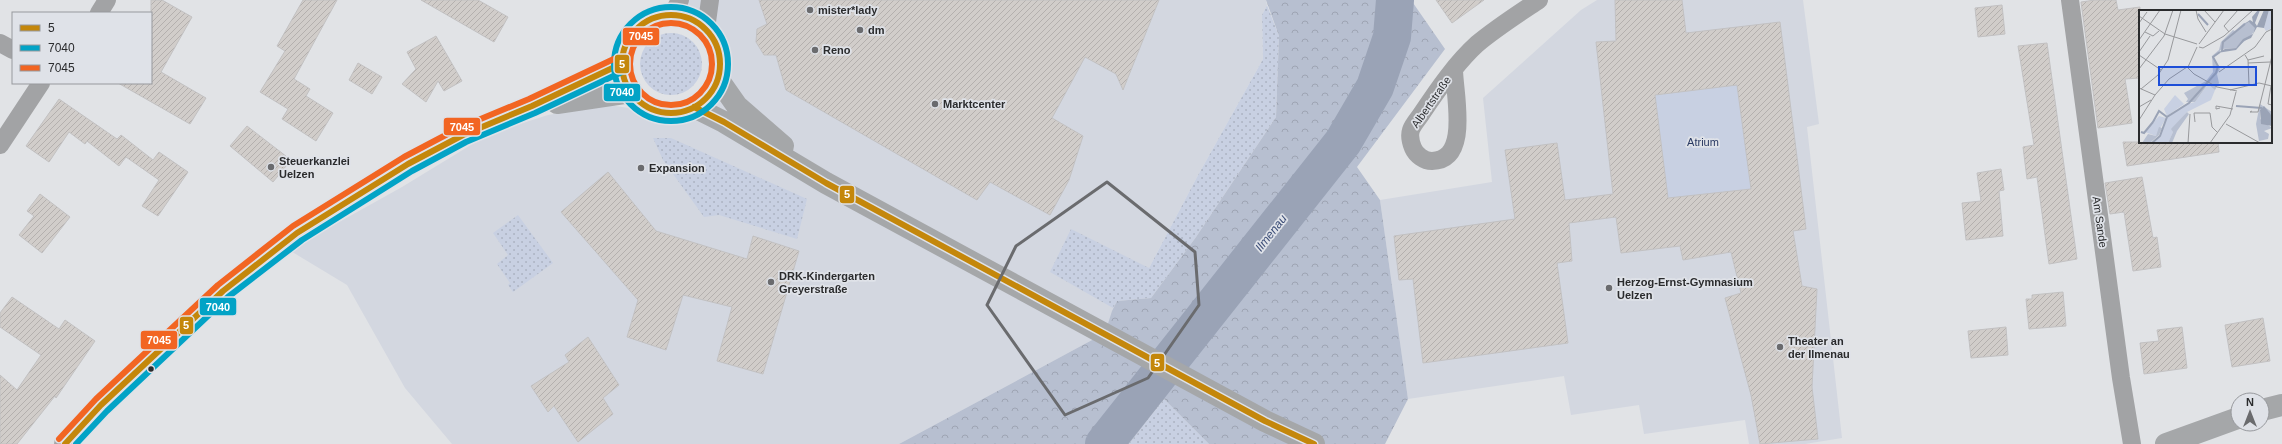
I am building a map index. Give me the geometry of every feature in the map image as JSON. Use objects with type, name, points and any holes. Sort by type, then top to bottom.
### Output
[{"type":"main road","points":[[676,7],[684,16],[706,29],[714,40],[719,52],[720,65],[718,79],[712,90],[694,107],[681,112],[667,113],[653,109],[640,102],[631,92],[624,78],[622,64],[626,45],[636,29],[647,21],[676,7]]},
{"type":"main road","points":[[65,444],[101,405],[223,291],[297,233],[408,164],[463,134],[532,106],[622,64]]},
{"type":"main road","points":[[718,79],[737,106],[826,183]]},
{"type":"main road","points":[[532,106],[631,92]]},
{"type":"main road","points":[[694,107],[724,122],[826,183],[1266,421],[1314,444]]},
{"type":"main road","points":[[2270,408],[2282,405]]},
{"type":"main road","points":[[2166,444],[2230,421]]},
{"type":"street","points":[[100,12],[107,0]]},
{"type":"street","points":[[706,29],[710,0]]},
{"type":"street","name":"Albertstraße","points":[[1454,69],[1477,45],[1539,0]]},
{"type":"street","name":"Am Sande","points":[[2070,0],[2120,370],[2132,444]]},
{"type":"street","points":[[0,43],[12,49]]},
{"type":"street","points":[[0,145],[40,84]]},
{"type":"highlighted area","points":[[1107,182],[1195,252],[1199,305],[1148,378],[1065,415],[987,305],[1016,246]]},
{"type":"shaded area","points":[[686,0],[1266,0],[1267,5],[1262,15],[1263,59],[1197,177],[1149,268],[1117,301],[1105,333],[899,444],[452,444],[405,388],[347,285],[289,250],[402,187],[479,140],[501,130],[548,115],[609,105],[635,109],[650,117],[667,121],[682,120],[698,113],[710,104],[722,88],[726,70],[726,52],[720,35],[706,20],[682,9]]},
{"type":"shaded area","name":"Herzog-Ernst-Gymnasium Uelzen","points":[[1597,0],[1803,0],[1819,124],[1807,127],[1842,438],[1805,444],[1749,444],[1745,420],[1644,434],[1639,405],[1571,415],[1564,376],[1408,399],[1380,200],[1492,182],[1483,98],[1581,10]]},
{"type":"green space","points":[[1266,0],[1411,0],[1445,49],[1357,167],[1380,200],[1408,399],[1385,444],[1209,444],[1164,399],[1129,444],[899,444],[1105,333],[1117,301],[1151,298],[1196,237],[1276,117],[1279,36]]},
{"type":"green space","points":[[1267,5],[1279,36],[1276,117],[1196,237],[1151,298],[1117,301],[1113,308],[1050,272],[1071,229],[1149,268],[1197,177],[1263,59],[1262,15]]},
{"type":"green space","points":[[671,33],[688,38],[693,42],[697,47],[702,64],[697,81],[693,86],[688,90],[671,95],[654,90],[649,86],[645,81],[640,64],[645,47],[649,42],[654,38]]},
{"type":"green space","name":"Atrium","points":[[1737,85],[1751,189],[1668,198],[1655,95]]},
{"type":"green space","points":[[653,138],[671,138],[807,199],[797,239],[719,215],[704,217],[663,160]]},
{"type":"green space","points":[[518,215],[553,263],[513,292],[508,285],[510,283],[497,264],[508,255],[493,233]]},
{"type":"green space","points":[[1164,399],[1209,444],[1129,444]]},
{"type":"building","points":[[151,0],[162,0],[192,17],[161,72],[206,98],[190,124],[120,84],[152,84]]},
{"type":"building","points":[[303,0],[337,0],[294,79],[310,89],[306,96],[333,113],[316,141],[282,119],[288,109],[260,92],[285,51],[277,46]]},
{"type":"building","points":[[421,0],[478,0],[508,17],[494,42]]},
{"type":"building","name":"Marktcenter","points":[[759,0],[1159,0],[1123,90],[1116,74],[1085,57],[1052,118],[1083,136],[1069,180],[1050,215],[990,182],[977,200],[786,90],[776,55],[764,55],[756,42],[757,29],[767,24]]},
{"type":"building","points":[[1436,0],[1484,0],[1452,23]]},
{"type":"building","points":[[1615,0],[1682,0],[1686,33],[1780,22],[1806,229],[1793,231],[1802,286],[1817,289],[1812,387],[1818,439],[1760,444],[1751,395],[1725,298],[1741,293],[1731,252],[1683,260],[1680,246],[1621,253],[1616,217],[1569,223],[1572,261],[1557,263],[1568,343],[1423,363],[1413,279],[1399,280],[1394,236],[1515,219],[1505,150],[1557,143],[1565,200],[1613,194],[1596,42],[1616,41]],"holes":[[[1737,85],[1751,189],[1668,198],[1655,95]]]},
{"type":"building","points":[[2116,0],[2118,10],[2140,7],[2139,78],[2125,79],[2132,123],[2098,128],[2081,2]]},
{"type":"building","points":[[2002,5],[2005,34],[1978,37],[1975,8]]},
{"type":"building","points":[[436,36],[462,81],[444,91],[438,81],[426,102],[402,84],[416,69],[407,52]]},
{"type":"building","points":[[2047,43],[2077,259],[2049,264],[2037,177],[2027,179],[2023,147],[2034,145],[2018,46]]},
{"type":"building","points":[[358,63],[382,77],[372,94],[349,80]]},
{"type":"building","points":[[59,99],[117,139],[121,135],[153,160],[159,152],[188,172],[158,216],[142,206],[159,180],[126,157],[119,166],[87,141],[85,144],[69,132],[49,162],[26,146]]},
{"type":"building","points":[[247,126],[291,160],[273,182],[230,146]]},
{"type":"building","points":[[2123,142],[2218,143],[2219,152],[2127,166]]},
{"type":"building","points":[[2001,169],[2004,190],[1999,191],[2003,236],[1966,240],[1962,203],[1981,201],[1977,173]]},
{"type":"building","points":[[608,172],[656,231],[747,259],[753,236],[799,251],[763,374],[717,361],[732,307],[683,295],[666,350],[627,337],[638,300],[561,212]]},
{"type":"building","points":[[2142,177],[2153,238],[2157,237],[2161,267],[2133,271],[2124,212],[2110,214],[2105,183]]},
{"type":"building","points":[[40,194],[70,217],[42,253],[19,235],[34,216],[27,211]]},
{"type":"building","points":[[2063,292],[2066,326],[2029,329],[2026,299],[2032,299],[2032,295]]},
{"type":"building","points":[[12,297],[59,329],[65,320],[95,341],[56,398],[55,396],[17,444],[0,444],[0,375],[17,390],[41,355],[0,327],[0,313]]},
{"type":"building","points":[[2263,318],[2270,361],[2232,367],[2225,325]]},
{"type":"building","points":[[2006,327],[2008,355],[1971,358],[1968,331]]},
{"type":"building","points":[[2182,327],[2187,368],[2144,374],[2140,343],[2159,341],[2157,330]]},
{"type":"building","points":[[588,337],[619,385],[603,398],[613,414],[578,442],[554,406],[548,412],[531,386],[569,362],[565,355]]},
{"type":"waterway","name":"Ilmenau","points":[[1104,444],[1343,142],[1375,87],[1392,37],[1395,0]]},
{"type":"transit line","name":"7040","points":[[671,7],[693,11],[711,24],[724,42],[728,64],[724,86],[711,104],[693,117],[671,121],[649,117],[631,104],[618,86],[614,64],[618,42],[631,24],[649,11],[671,7]]},
{"type":"transit line","name":"5","points":[[671,15],[690,19],[706,29],[716,45],[720,64],[716,83],[706,99],[690,109],[671,113],[652,109],[636,99],[626,83],[622,64],[626,45],[636,29],[652,19],[671,15]]},
{"type":"transit line","name":"7045","points":[[671,23],[687,26],[700,35],[709,48],[712,64],[709,80],[700,93],[687,102],[671,105],[655,102],[642,93],[633,80],[630,64],[633,48],[642,35],[655,26],[671,23]]},
{"type":"transit line","name":"7045","points":[[59,439],[96,399],[218,285],[293,226],[404,157],[459,128],[529,99],[618,57]]},
{"type":"transit line","name":"5","points":[[65,444],[101,405],[223,291],[297,233],[408,164],[463,135],[532,106],[621,64]]},
{"type":"transit line","name":"7040","points":[[76,444],[107,411],[228,297],[302,240],[412,171],[466,142],[535,113],[624,71]]},
{"type":"transit line","name":"5","points":[[694,107],[724,122],[826,183],[1265,421],[1314,444]]},
{"type":"place","name":"mister*lady","points":[[810,10]]},
{"type":"place","name":"dm","points":[[860,30]]},
{"type":"place","name":"Reno","points":[[815,50]]},
{"type":"place","name":"Marktcenter","points":[[935,104]]},
{"type":"place","name":"Steuerkanzlei Uelzen","points":[[271,167]]},
{"type":"place","name":"Expansion","points":[[641,168]]},
{"type":"place","name":"DRK-Kindergarten Greyerstraße","points":[[771,282]]},
{"type":"place","name":"Herzog-Ernst-Gymnasium Uelzen","points":[[1609,288]]},
{"type":"place","name":"Theater an der Ilmenau","points":[[1780,347]]}]
